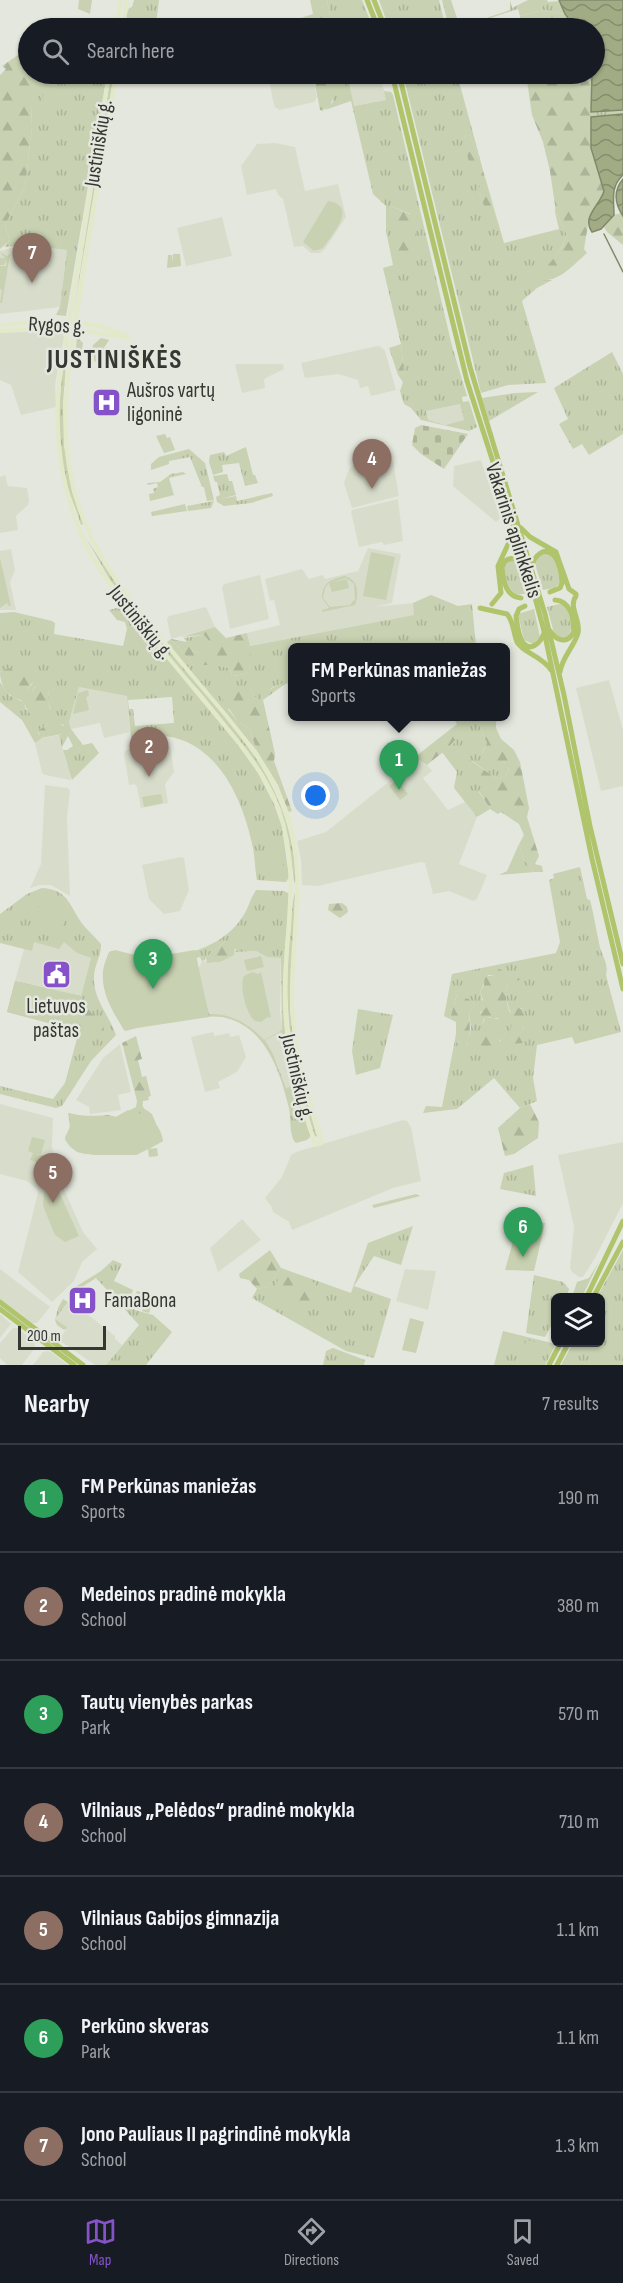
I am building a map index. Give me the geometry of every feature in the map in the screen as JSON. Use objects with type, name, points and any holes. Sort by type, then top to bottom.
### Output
[{"type":"highway","points":[[367,0],[374,18]]},
{"type":"highway","points":[[374,0],[381,18]]},
{"type":"highway","name":"Vakarinis aplinkkelis","points":[[394,84],[467,381],[516,525]]},
{"type":"highway","name":"Vakarinis aplinkkelis","points":[[401,84],[466,354],[547,631],[623,962]]},
{"type":"highway","points":[[480,608],[507,614],[512,621],[520,645],[544,661],[557,674],[578,632],[573,601],[576,595],[570,589],[556,552],[530,537],[516,525],[498,566],[501,593],[492,604]]},
{"type":"highway","points":[[521,598],[508,593],[502,567],[505,561],[514,558],[522,561],[529,568],[540,553],[548,552],[555,556],[562,583],[560,588],[550,592]]},
{"type":"highway","points":[[525,606],[519,609],[516,616],[523,642],[527,645],[536,645],[547,631],[557,639],[564,641],[570,638],[574,631],[568,604],[555,600]]},
{"type":"highway","name":"Vakarinis aplinkkelis","points":[[557,674],[584,824],[623,989]]},
{"type":"highway","points":[[590,1293],[623,1221]]},
{"type":"highway","points":[[590,1293],[623,1228]]},
{"type":"highway","points":[[591,1293],[623,1242]]},
{"type":"highway","points":[[0,1302],[83,1365]]},
{"type":"highway","points":[[0,1309],[74,1365]]},
{"type":"highway","points":[[549,1365],[558,1347]]},
{"type":"highway","points":[[557,1365],[566,1347]]},
{"type":"main road","points":[[118,18],[121,0]]},
{"type":"main road","points":[[124,18],[127,0]]},
{"type":"main road","name":"Justiniškių g.","points":[[107,84],[59,384],[59,443],[66,485],[73,511],[90,553],[107,580],[255,764],[279,810],[291,870],[292,894],[285,978],[286,1028],[295,1078],[315,1144],[322,1143],[302,1078],[292,1020],[291,980],[298,871],[294,839],[286,810],[275,783],[249,744],[118,583],[88,532],[72,483],[64,427],[66,390],[114,84]]},
{"type":"main road","name":"Rygos g.","points":[[0,326],[36,322],[68,322],[115,331],[128,337],[68,328],[0,331]]},
{"type":"main road","points":[[148,632],[154,628]]},
{"type":"shaded area","points":[[270,84],[314,84],[317,97],[314,102],[280,110],[275,107]]},
{"type":"shaded area","points":[[349,84],[382,84],[387,100],[353,106]]},
{"type":"shaded area","points":[[275,143],[295,147],[305,191],[338,184],[346,217],[320,253],[311,253],[303,246],[294,247],[283,199],[278,195],[276,189],[247,195],[241,166],[257,144]]},
{"type":"shaded area","points":[[222,217],[232,256],[186,266],[177,228]]},
{"type":"shaded area","points":[[23,245],[67,250],[60,307],[0,314],[0,251]]},
{"type":"shaded area","points":[[61,332],[64,337],[55,385],[56,407],[21,415],[11,385],[0,380],[0,333]]},
{"type":"shaded area","points":[[377,346],[385,351],[396,390],[371,396],[368,386],[360,388],[358,380],[338,374],[305,378],[301,363]]},
{"type":"shaded area","points":[[235,364],[283,364],[284,369],[264,379],[265,388],[242,393]]},
{"type":"shaded area","points":[[460,403],[464,420],[445,425],[427,420],[425,411]]},
{"type":"shaded area","points":[[377,460],[385,464],[393,462],[399,496],[352,508],[344,483],[349,469],[352,466]]},
{"type":"shaded area","points":[[481,460],[500,518],[496,522],[453,486],[454,466]]},
{"type":"shaded area","points":[[5,475],[8,486],[27,488],[29,499],[28,505],[16,516],[18,530],[0,533],[0,477]]},
{"type":"shaded area","points":[[398,499],[403,541],[384,545],[382,542],[359,547],[352,510]]},
{"type":"shaded area","points":[[368,548],[401,554],[392,603],[373,607],[413,603],[415,615],[250,646],[247,633],[280,625],[274,600],[270,601],[265,579],[302,569],[309,579],[323,575],[325,579],[358,571]]},
{"type":"shaded area","points":[[11,549],[15,570],[10,582],[16,610],[0,610],[0,551]]},
{"type":"shaded area","points":[[260,575],[269,619],[230,629],[222,587],[224,584]]},
{"type":"shaded area","points":[[206,607],[215,627],[171,639],[167,619],[169,616]]},
{"type":"shaded area","points":[[609,680],[623,730],[623,786],[601,791],[576,688]]},
{"type":"shaded area","points":[[79,687],[127,696],[130,732],[104,738],[100,723],[71,729],[69,722]]},
{"type":"shaded area","points":[[59,735],[67,765],[69,765],[71,780],[42,773],[35,743],[42,738]]},
{"type":"shaded area","points":[[170,747],[174,772],[165,784],[168,803],[141,808],[137,787],[135,784],[129,785],[124,754],[126,750]]},
{"type":"shaded area","points":[[415,757],[432,771],[423,778],[448,810],[465,802],[477,817],[459,864],[487,875],[477,899],[473,901],[449,891],[433,894],[425,863],[421,862],[318,886],[302,885],[301,860],[297,841],[326,832],[396,776],[392,770],[400,764],[402,767]]},
{"type":"shaded area","points":[[45,785],[68,788],[70,791],[67,817],[70,896],[51,885],[30,888],[41,864]]},
{"type":"shaded area","points":[[184,858],[189,890],[180,911],[164,914],[149,899],[142,865]]},
{"type":"shaded area","points":[[64,941],[77,953],[91,958],[81,996],[15,981],[24,949],[32,951],[33,942],[61,943]]},
{"type":"shaded area","points":[[256,951],[267,957],[281,958],[280,1012],[292,1086],[286,1088],[273,1054],[260,1036],[232,1018],[208,1014],[198,969],[202,961],[215,963],[234,955],[235,952]]},
{"type":"shaded area","points":[[213,1032],[215,1036],[229,1033],[230,1037],[239,1035],[246,1057],[237,1072],[218,1082],[220,1088],[205,1092],[191,1037]]},
{"type":"shaded area","points":[[120,1044],[131,1092],[118,1095],[121,1110],[90,1114],[89,1107],[76,1100],[103,1058]]},
{"type":"shaded area","points":[[0,1104],[53,1118],[52,1147],[57,1174],[83,1232],[97,1249],[82,1262],[74,1281],[52,1302],[18,1272],[38,1193],[37,1189],[27,1181],[0,1174]]},
{"type":"shaded area","points":[[403,1120],[407,1121],[411,1127],[421,1181],[393,1188],[292,1230],[289,1222],[273,1212],[265,1198],[282,1177],[291,1155]]},
{"type":"shaded area","points":[[623,1142],[623,1203],[595,1258],[583,1277],[579,1277],[570,1268],[574,1227],[558,1155]]},
{"type":"shaded area","points":[[242,1219],[261,1240],[218,1272],[210,1248]]},
{"type":"shaded area","points":[[0,1269],[50,1307],[37,1323],[32,1323],[0,1299]]},
{"type":"shaded area","points":[[405,1269],[436,1271],[428,1310],[396,1301]]},
{"type":"shaded area","points":[[72,1298],[84,1307],[82,1310],[115,1336],[115,1339],[122,1345],[106,1365],[95,1365],[59,1340],[67,1328],[55,1319]]},
{"type":"shaded area","points":[[0,1314],[11,1324],[0,1338]]},
{"type":"shaded area","points":[[13,1328],[18,1328],[35,1343],[34,1349],[22,1365],[7,1365],[0,1358],[0,1343]]},
{"type":"shaded area","points":[[47,1351],[68,1365],[33,1365],[43,1352]]},
{"type":"green space","points":[[79,0],[92,0],[90,14],[78,9]]},
{"type":"green space","points":[[134,0],[159,0],[157,18],[127,18],[129,8],[132,7]]},
{"type":"green space","points":[[310,0],[327,0],[330,18],[301,18],[313,14]]},
{"type":"green space","points":[[327,0],[362,0],[369,18],[330,18]]},
{"type":"green space","points":[[379,0],[439,0],[444,18],[385,18]]},
{"type":"green space","points":[[442,0],[451,0],[457,18],[446,18]]},
{"type":"green space","points":[[510,0],[512,8],[528,0],[560,1],[565,14],[543,10],[520,16],[518,9],[486,18],[510,10]]},
{"type":"green space","points":[[543,10],[565,14],[568,18],[520,18],[520,16]]},
{"type":"green space","points":[[18,55],[18,84],[40,84],[31,103],[32,127],[25,187],[6,223],[5,227],[10,240],[0,249],[0,75],[6,69],[2,66]]},
{"type":"green space","points":[[40,84],[105,84],[66,316],[56,315],[60,307],[67,250],[23,245],[4,247],[10,240],[5,227],[6,223],[25,187],[32,127],[31,103]]},
{"type":"green space","points":[[109,84],[112,84],[73,316]]},
{"type":"green space","points":[[315,84],[332,84],[333,96],[330,106],[320,110]]},
{"type":"green space","points":[[330,84],[349,84],[354,106],[386,100],[384,91],[391,92],[393,95],[452,346],[467,396],[462,397],[463,402],[469,401],[477,427],[469,431],[421,420],[411,408],[404,404],[400,391],[403,382],[398,375],[404,372],[401,344],[383,268],[393,265],[386,231],[386,206],[373,194],[351,101],[325,110],[333,102]],"holes":[[[390,206],[411,214],[394,224]],[[460,404],[464,420],[445,425],[428,420],[426,411]]]},
{"type":"green space","points":[[405,84],[460,84],[480,159],[469,134],[465,135],[468,154],[472,163],[485,178],[483,170],[504,243],[559,229],[555,212],[556,206],[556,212],[567,235],[559,251],[541,275],[542,280],[552,280],[537,288],[522,301],[546,383],[508,385],[481,393]],"holes":[[[478,188],[492,203],[497,220],[490,223]]]},
{"type":"green space","points":[[527,84],[593,84],[591,148],[604,191],[588,225],[584,249],[587,253],[566,271],[548,280],[541,280],[540,275],[559,251],[567,235],[556,212],[543,142],[532,115]]},
{"type":"green space","points":[[47,85],[60,90],[53,124],[38,121]]},
{"type":"green space","points":[[623,110],[623,114],[591,117],[591,112]]},
{"type":"green space","points":[[466,132],[480,159],[485,178],[482,180],[476,178],[469,162],[465,143]]},
{"type":"green space","points":[[482,185],[487,187],[497,220],[493,225],[490,224],[478,188]]},
{"type":"green space","points":[[328,201],[337,204],[343,214],[323,248],[314,251],[303,242]]},
{"type":"green space","points":[[390,206],[412,215],[418,241],[415,248],[401,255],[399,254]]},
{"type":"green space","points":[[621,213],[623,216],[623,245],[604,227],[614,215]]},
{"type":"green space","points":[[0,252],[7,256],[10,254],[2,303],[0,303],[2,290],[0,289],[0,266],[6,266],[6,260],[4,265],[0,265],[0,258],[5,258]]},
{"type":"green space","points":[[173,254],[180,254],[181,266],[167,268],[168,255],[172,255],[173,262]]},
{"type":"green space","points":[[68,336],[63,403],[64,446],[72,492],[83,524],[81,525],[67,485],[60,448],[60,392]]},
{"type":"green space","points":[[77,337],[83,343],[79,365],[74,365]]},
{"type":"green space","points":[[101,338],[109,340],[102,351],[96,348],[101,353],[100,364],[94,361],[92,352],[93,345]]},
{"type":"green space","points":[[401,344],[404,372],[398,375],[389,348]]},
{"type":"green space","points":[[612,352],[623,374],[623,434],[589,455],[582,444],[573,449],[559,424],[568,419],[554,388]]},
{"type":"green space","points":[[538,392],[489,421],[482,398]]},
{"type":"green space","points":[[421,425],[468,434],[444,469],[412,445],[415,428]]},
{"type":"green space","points":[[165,434],[167,438],[170,437],[175,450],[164,453],[156,436]]},
{"type":"green space","points":[[246,447],[253,475],[258,483],[245,486],[239,463],[222,465],[223,472],[213,475],[209,462],[210,455],[224,452],[226,456]]},
{"type":"green space","points":[[189,449],[205,463],[214,500],[207,501],[204,487],[202,487],[190,457],[169,461],[169,464],[151,470],[151,464],[159,457]]},
{"type":"green space","points":[[183,472],[186,474],[169,478],[174,495],[150,501],[149,494],[154,493],[153,489],[158,487],[157,483],[148,485],[147,483],[160,482],[171,474]]},
{"type":"green space","points":[[227,474],[229,481],[232,481],[236,495],[220,499],[236,496],[237,501],[272,493],[273,496],[251,503],[224,506],[217,502],[216,497],[220,495],[213,476]]},
{"type":"green space","points":[[214,501],[211,508],[188,511],[187,506]]},
{"type":"green space","points":[[185,504],[187,511],[152,516],[151,512]]},
{"type":"green space","points":[[86,538],[117,585],[148,624],[148,627],[110,580]]},
{"type":"green space","points":[[371,552],[395,557],[386,600],[363,596]]},
{"type":"green space","points":[[546,553],[555,562],[560,583],[555,588],[543,590],[535,564],[540,555]]},
{"type":"green space","points":[[0,558],[11,606],[7,603],[0,608]]},
{"type":"green space","points":[[513,559],[523,566],[530,593],[516,595],[508,585],[504,564]]},
{"type":"green space","points":[[345,576],[355,584],[357,596],[355,605],[322,612],[329,608],[322,598],[322,593],[326,585],[332,580]],"holes":[[[346,578],[354,584],[355,599],[350,605],[330,607],[323,598],[325,588],[329,583],[332,592],[349,588],[347,579],[330,583]]]},
{"type":"green space","points":[[431,595],[458,606],[472,604],[476,643],[288,643],[288,683],[275,686],[261,699],[257,699],[250,690],[228,709],[238,722],[249,728],[257,751],[167,642],[171,639],[194,665],[216,665],[230,668],[232,676],[246,674],[249,672],[250,646],[414,615],[413,603]]},
{"type":"green space","points":[[566,605],[572,628],[568,637],[562,639],[554,633],[547,607]]},
{"type":"green space","points":[[124,606],[238,745],[258,773],[274,804],[282,827],[289,877],[286,882],[257,880],[247,824],[228,781],[215,763],[199,749],[179,739],[157,735],[131,738],[127,696],[79,687],[69,722],[71,729],[83,745],[92,743],[99,753],[72,780],[63,750],[73,746],[68,736],[62,747],[59,735],[62,734],[64,725],[60,724],[60,720],[55,718],[40,729],[38,733],[42,738],[35,743],[22,720],[0,702],[0,682],[9,695],[23,702],[26,710],[51,710],[47,700],[49,692],[35,686],[30,691],[28,688],[33,683],[8,668],[0,672],[0,613],[14,612],[52,621],[55,623],[54,634],[123,646],[127,629],[125,622],[117,620],[109,610]],"holes":[[[172,697],[174,723],[135,726],[133,709],[129,709],[128,700]]]},
{"type":"green space","points":[[534,609],[540,637],[533,644],[524,640],[518,614]]},
{"type":"green space","points":[[215,627],[226,638],[247,633],[251,650],[249,672],[232,676],[230,668],[216,665],[194,665],[171,639],[187,642],[192,650],[198,653],[210,646],[210,642],[204,635],[181,637]]},
{"type":"green space","points":[[204,635],[211,646],[198,653],[192,650],[184,638]]},
{"type":"green space","points":[[161,643],[164,643],[232,725],[270,782],[283,813],[292,847],[296,884],[284,825],[265,779],[237,738],[174,663]]},
{"type":"green space","points":[[8,668],[34,674],[35,679],[28,688],[30,691],[38,683],[47,681],[52,712],[49,716],[34,717],[21,700],[8,693],[1,681],[0,672]]},
{"type":"green space","points":[[282,683],[285,684],[263,700],[275,754],[274,761],[292,811],[288,812],[278,785],[257,751],[249,728],[238,722],[220,695],[223,691],[250,690],[257,699],[261,699],[267,691]]},
{"type":"green space","points":[[88,690],[89,696],[86,697],[89,710],[73,714],[78,693]]},
{"type":"green space","points":[[57,716],[60,718],[60,724],[66,727],[66,732],[41,738],[38,731]]},
{"type":"green space","points":[[455,721],[460,721],[459,732],[452,744],[427,765],[415,757],[457,724]]},
{"type":"green space","points":[[460,721],[478,721],[487,743],[482,753],[491,753],[491,760],[506,762],[509,767],[506,776],[497,779],[471,760],[484,783],[479,792],[490,809],[477,817],[454,788],[457,772],[442,752],[454,743]]},
{"type":"green space","points":[[478,721],[497,721],[496,728],[501,739],[514,750],[520,762],[529,808],[527,817],[539,856],[535,864],[542,866],[543,872],[535,872],[523,859],[519,844],[524,835],[519,824],[501,812],[498,814],[490,809],[479,791],[483,781],[469,776],[471,767],[468,762],[470,760],[497,779],[506,776],[509,768],[505,762],[502,763],[503,767],[498,768],[496,763],[491,762],[491,753],[482,754],[487,743]]},
{"type":"green space","points":[[397,780],[408,794],[400,800],[389,786]]},
{"type":"green space","points":[[161,794],[163,803],[144,807],[142,797]]},
{"type":"green space","points":[[519,844],[523,859],[535,872],[499,875],[507,871]]},
{"type":"green space","points":[[273,850],[275,855],[268,863],[262,864],[260,853]]},
{"type":"green space","points":[[273,857],[279,857],[284,865],[282,871],[273,873],[268,868],[268,862]]},
{"type":"green space","points":[[580,867],[606,963],[606,975],[621,1032],[575,1044],[572,1037],[537,1045],[533,1078],[537,1101],[520,1108],[494,1078],[457,1109],[423,1113],[426,1106],[442,1107],[456,1034],[467,1045],[471,1028],[469,1013],[475,1005],[469,999],[464,999],[457,994],[450,1019],[444,1016],[452,974],[556,953],[560,942],[549,880],[554,878],[553,874]],"holes":[[[502,972],[519,981],[514,979],[509,982],[506,993],[511,1013],[520,1008],[524,1009],[523,1043],[511,1039],[512,1022],[486,1017],[482,1024],[480,1012],[486,1010],[486,1002],[482,1000],[480,992],[488,975],[495,976]],[[492,1028],[496,1037],[501,1041],[475,1055],[473,1049],[485,1033]]]},
{"type":"green space","points":[[42,888],[52,889],[64,896],[85,927],[101,944],[94,973],[94,985],[116,1035],[91,1061],[62,1106],[56,1108],[0,1094],[0,1086],[53,1099],[65,1083],[79,1031],[7,1012],[15,981],[81,996],[91,958],[77,953],[64,942],[59,949],[34,942],[32,951],[0,943],[0,914],[27,894]]},
{"type":"green space","points":[[256,890],[284,891],[290,894],[284,973],[284,1019],[291,1064],[311,1136],[307,1140],[296,1143],[291,1132],[289,1108],[281,1079],[268,1052],[249,1029],[237,1022],[212,1016],[153,1024],[126,1031],[109,1001],[103,981],[103,971],[111,951],[142,958],[160,958],[199,949],[223,937],[243,916]],"holes":[[[226,941],[236,949],[235,952],[256,951],[267,957],[281,958],[282,1030],[264,1040],[239,1021],[224,1015],[209,1014],[198,969],[190,960],[200,957],[202,961],[205,960]],[[280,1032],[292,1086],[286,1088],[265,1040]]]},
{"type":"green space","points":[[295,892],[290,1011],[301,1080],[317,1137],[300,1085],[291,1038],[288,965]]},
{"type":"green space","points":[[44,900],[51,906],[55,901],[68,912],[61,919],[65,922],[57,931],[35,911]]},
{"type":"green space","points":[[342,903],[347,907],[348,912],[340,918],[328,910],[329,904]]},
{"type":"green space","points":[[229,941],[235,948],[234,955],[220,962],[207,963],[206,957]]},
{"type":"green space","points":[[115,950],[147,958],[195,950],[209,1017],[124,1030],[105,992],[103,974],[105,963],[109,952]]},
{"type":"green space","points":[[261,956],[264,967],[247,971],[244,960]]},
{"type":"green space","points":[[500,969],[506,973],[514,972],[520,980],[509,982],[506,993],[510,1013],[517,1008],[524,1009],[526,1018],[523,1029],[526,1033],[526,1041],[523,1043],[511,1044],[512,1022],[490,1017],[484,1019],[482,1024],[477,1021],[478,1015],[486,1008],[480,992],[485,976],[495,976],[495,970]]},
{"type":"green space","points":[[252,972],[258,974],[261,972],[271,1018],[268,1017],[261,1022],[252,1018],[246,1007],[243,993],[244,976]]},
{"type":"green space","points":[[15,981],[81,996],[79,1004],[66,1003],[64,1015],[69,1022],[73,1023],[72,1029],[7,1012]]},
{"type":"green space","points":[[460,992],[464,998],[469,999],[475,1005],[469,1013],[469,1039],[461,1051],[456,1047],[456,1022],[450,1019],[457,994]]},
{"type":"green space","points":[[87,1008],[103,1026],[104,1030],[99,1036],[93,1036],[81,1030],[84,1009]]},
{"type":"green space","points":[[358,1009],[393,1015],[380,1068],[356,1075],[352,1051]]},
{"type":"green space","points":[[483,1026],[492,1028],[502,1045],[495,1050],[484,1050],[474,1056],[472,1044],[485,1033]]},
{"type":"green space","points":[[136,1036],[142,1059],[138,1060],[142,1077],[146,1076],[151,1096],[148,1097],[149,1100],[143,1101],[143,1106],[152,1114],[163,1141],[136,1155],[94,1155],[77,1152],[65,1140],[70,1126],[68,1113],[84,1117],[109,1115],[116,1117],[136,1107],[137,1101],[122,1043]]},
{"type":"green space","points":[[530,1104],[539,1122],[538,1138],[514,1154],[505,1156],[498,1128],[520,1108]]},
{"type":"green space","points":[[128,1110],[147,1116],[156,1124],[163,1141],[149,1149],[157,1148],[158,1156],[149,1157],[148,1149],[136,1155],[85,1154],[72,1148],[66,1141],[65,1137],[70,1128],[69,1113],[116,1117]]},
{"type":"green space","points":[[32,1137],[45,1140],[41,1154],[35,1154],[45,1156],[43,1164],[30,1160],[33,1153],[28,1151]]},
{"type":"green space","points":[[533,1165],[536,1196],[500,1189],[504,1173]]},
{"type":"green space","points":[[42,1168],[52,1184],[44,1189],[34,1173]]},
{"type":"green space","points":[[56,1185],[79,1236],[65,1242],[55,1235],[43,1206],[44,1190]]},
{"type":"green space","points":[[416,1194],[420,1196],[374,1208],[372,1205]]},
{"type":"green space","points":[[519,1219],[545,1223],[534,1271],[505,1270],[514,1238],[510,1236],[513,1223],[518,1222]]},
{"type":"green space","points":[[413,1226],[401,1265],[374,1256],[354,1286],[391,1299],[374,1358],[346,1351],[252,1298],[257,1289],[268,1287],[281,1268],[351,1293],[368,1243]]},
{"type":"green space","points":[[270,1250],[281,1268],[268,1287],[257,1289],[249,1280],[240,1278],[239,1274]]},
{"type":"green space","points":[[623,1250],[623,1365],[561,1365],[571,1347],[605,1347],[605,1293],[599,1293]]},
{"type":"green space","points":[[113,1260],[122,1264],[114,1281],[133,1290],[129,1302],[135,1310],[153,1315],[172,1332],[146,1365],[106,1365],[139,1325],[96,1278],[71,1294],[72,1289],[101,1271]]},
{"type":"green space","points":[[599,1262],[584,1293],[573,1293],[577,1282],[589,1278]]},
{"type":"green space","points":[[282,1271],[315,1283],[317,1287],[304,1315],[272,1293]]},
{"type":"green space","points":[[534,1275],[563,1282],[569,1289],[568,1293],[551,1293],[551,1326],[545,1337],[526,1333]]},
{"type":"green space","points":[[137,1291],[154,1296],[153,1299],[135,1295]]},
{"type":"green space","points":[[145,1298],[153,1300],[149,1313],[142,1311]]},
{"type":"green space","points":[[63,1299],[68,1302],[55,1319],[58,1308]]},
{"type":"green space","points":[[410,1318],[424,1322],[416,1353],[402,1350]]},
{"type":"green space","points":[[55,1319],[68,1328],[64,1330],[57,1325]]},
{"type":"green space","points":[[503,1331],[551,1343],[551,1347],[554,1347],[545,1365],[494,1365]]},
{"type":"green space","points":[[526,1340],[544,1344],[535,1365],[521,1365]]},
{"type":"green space","points":[[333,1348],[365,1360],[364,1365],[323,1365],[326,1351]]},
{"type":"water","points":[[559,0],[623,0],[623,110],[591,112],[592,84],[605,84],[605,18],[568,18]]},
{"type":"water","points":[[623,114],[623,175],[614,189],[614,215],[601,229],[592,232],[589,226],[590,216],[604,191],[591,148],[591,117]]},
{"type":"water","points":[[623,179],[623,216],[618,207],[616,193]]},
{"type":"waterway","points":[[604,234],[623,272]]},
{"type":"place","name":"Jono Pauliaus II pagrindinė mokykla","points":[[32,283]]},
{"type":"place","name":"Aušros vartų ligoninė","points":[[106,402]]},
{"type":"place","name":"Vilniaus „Pelėdos“ pradinė mokykla","points":[[372,489]]},
{"type":"place","name":"Medeinos pradinė mokykla","points":[[149,777]]},
{"type":"place","name":"FM Perkūnas maniežas","points":[[399,790]]},
{"type":"place","name":"Lietuvos paštas","points":[[56,975]]},
{"type":"place","name":"Tautų vienybės parkas","points":[[153,989]]},
{"type":"place","name":"Vilniaus Gabijos gimnazija","points":[[53,1203]]},
{"type":"place","name":"Perkūno skveras","points":[[523,1257]]},
{"type":"place","name":"FamaBona","points":[[83,1300]]},
{"type":"district","name":"JUSTINIŠKĖS","points":[[115,359]]}]
